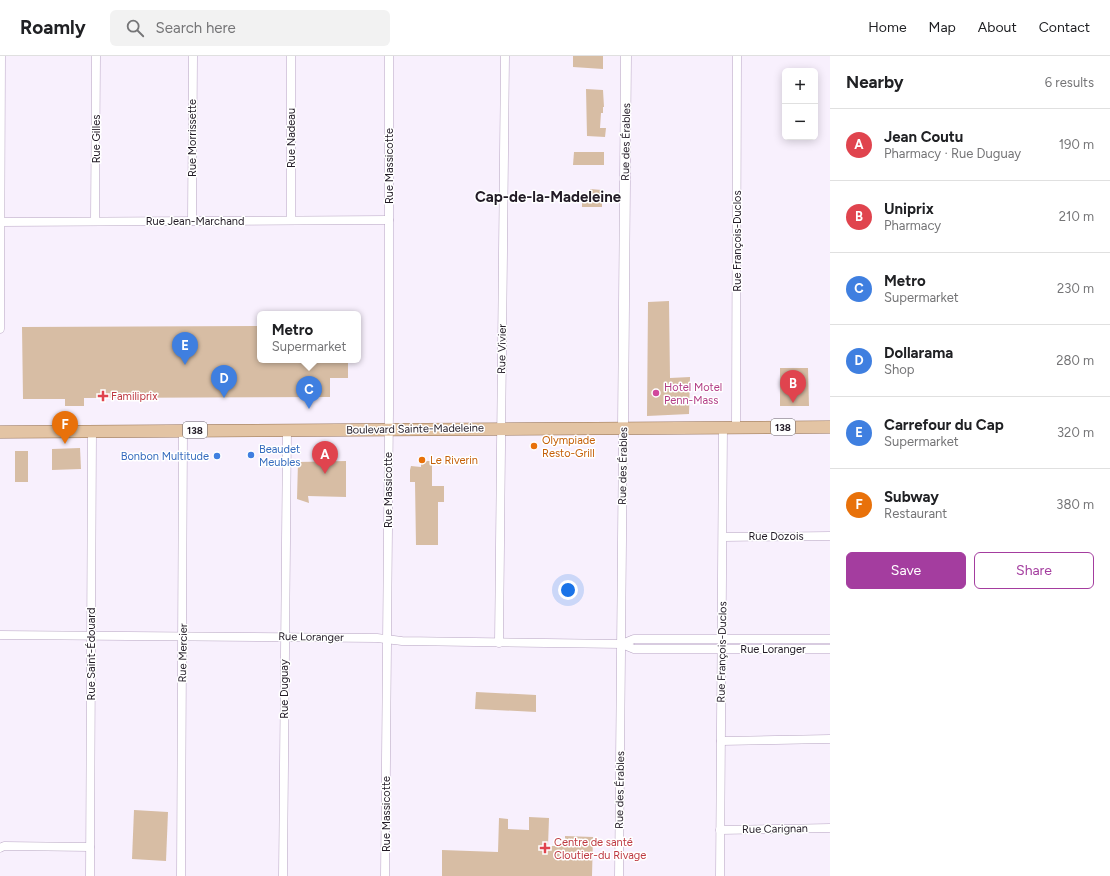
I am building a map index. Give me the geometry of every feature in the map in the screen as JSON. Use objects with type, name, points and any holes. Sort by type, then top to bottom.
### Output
[{"type":"main road","name":"Boulevard Sainte-Madeleine","points":[[0,432],[830,427]]},
{"type":"street","points":[[0,329],[1,56]]},
{"type":"street","name":"Rue Gilles","points":[[96,56],[96,221]]},
{"type":"street","name":"Rue Morrissette","points":[[192,221],[193,56]]},
{"type":"street","name":"Rue Nadeau","points":[[291,56],[291,220]]},
{"type":"street","name":"Rue Massicotte","points":[[385,876],[389,429],[389,56]]},
{"type":"street","name":"Rue Vivier","points":[[499,643],[506,56]]},
{"type":"street","name":"Rue des Érables","points":[[619,876],[626,56]]},
{"type":"street","name":"Rue François-Duclos","points":[[736,427],[737,56]]},
{"type":"street","name":"Rue Jean-Marchand","points":[[1,222],[389,220]]},
{"type":"street","name":"Rue François-Duclos","points":[[720,876],[723,427]]},
{"type":"street","name":"Rue Mercier","points":[[181,876],[183,430]]},
{"type":"street","name":"Rue Duguay","points":[[283,876],[287,430]]},
{"type":"street","name":"Rue Saint-Édouard","points":[[90,876],[92,431]]},
{"type":"street","name":"Rue Dozois","points":[[723,537],[830,536]]},
{"type":"street","name":"Rue Loranger","points":[[0,635],[284,636],[387,639],[402,641],[622,644],[634,649],[830,649]]},
{"type":"street","name":"Rue Loranger","points":[[622,644],[634,639],[830,639]]},
{"type":"street","points":[[721,741],[830,739]]},
{"type":"street","name":"Rue Carignan","points":[[720,830],[830,828]]},
{"type":"street","points":[[0,848],[4,846],[90,847]]},
{"type":"building","points":[[573,56],[603,56],[603,69],[573,67]]},
{"type":"building","points":[[586,89],[603,90],[604,107],[603,113],[601,113],[600,128],[606,128],[605,137],[587,136]]},
{"type":"building","points":[[574,152],[604,152],[604,165],[573,165]]},
{"type":"building","points":[[590,189],[602,190],[602,207],[582,207],[582,198],[590,198]]},
{"type":"building","points":[[669,301],[670,378],[690,377],[689,414],[647,416],[648,302]]},
{"type":"building","points":[[257,326],[257,363],[348,363],[348,378],[330,378],[330,397],[84,398],[84,406],[65,406],[65,399],[23,399],[22,327]]},
{"type":"building","points":[[780,368],[808,368],[809,406],[780,406]]},
{"type":"building","points":[[80,448],[81,469],[52,470],[52,449]]},
{"type":"building","points":[[15,451],[28,451],[28,482],[15,482]]},
{"type":"building","points":[[346,461],[346,497],[308,496],[309,503],[297,499],[298,462]]},
{"type":"building","points":[[421,461],[432,461],[432,486],[444,486],[444,502],[438,502],[438,545],[416,545],[415,482],[410,482],[410,470],[411,466],[421,467]]},
{"type":"building","points":[[476,692],[536,695],[536,712],[475,709]]},
{"type":"building","points":[[134,810],[168,812],[166,861],[132,859]]},
{"type":"building","name":"Centre de santé Cloutier-du Rivage","points":[[529,817],[549,818],[548,846],[565,846],[565,836],[593,837],[592,876],[442,876],[442,850],[498,852],[499,818],[508,819],[508,829],[529,830]]},
{"type":"place","name":"Carrefour du Cap","points":[[185,365]]},
{"type":"place","name":"Hotel Motel Penn-Mass","points":[[656,393]]},
{"type":"place","name":"Familiprix","points":[[103,396]]},
{"type":"place","name":"Dollarama","points":[[224,398]]},
{"type":"place","name":"Uniprix","points":[[793,403]]},
{"type":"place","name":"Metro","points":[[309,409]]},
{"type":"place","name":"Subway","points":[[65,444]]},
{"type":"place","name":"Olympiade Resto-Grill","points":[[534,446]]},
{"type":"place","name":"Beaudet Meubles","points":[[251,455]]},
{"type":"place","name":"Bonbon Multitude","points":[[217,456]]},
{"type":"place","name":"Le Riverin","points":[[422,460]]},
{"type":"place","name":"Jean Coutu","points":[[325,474]]},
{"type":"place","name":"Centre de santé Cloutier-du Rivage","points":[[545,848]]},
{"type":"district","name":"Cap-de-la-Madeleine","points":[[548,197]]}]
